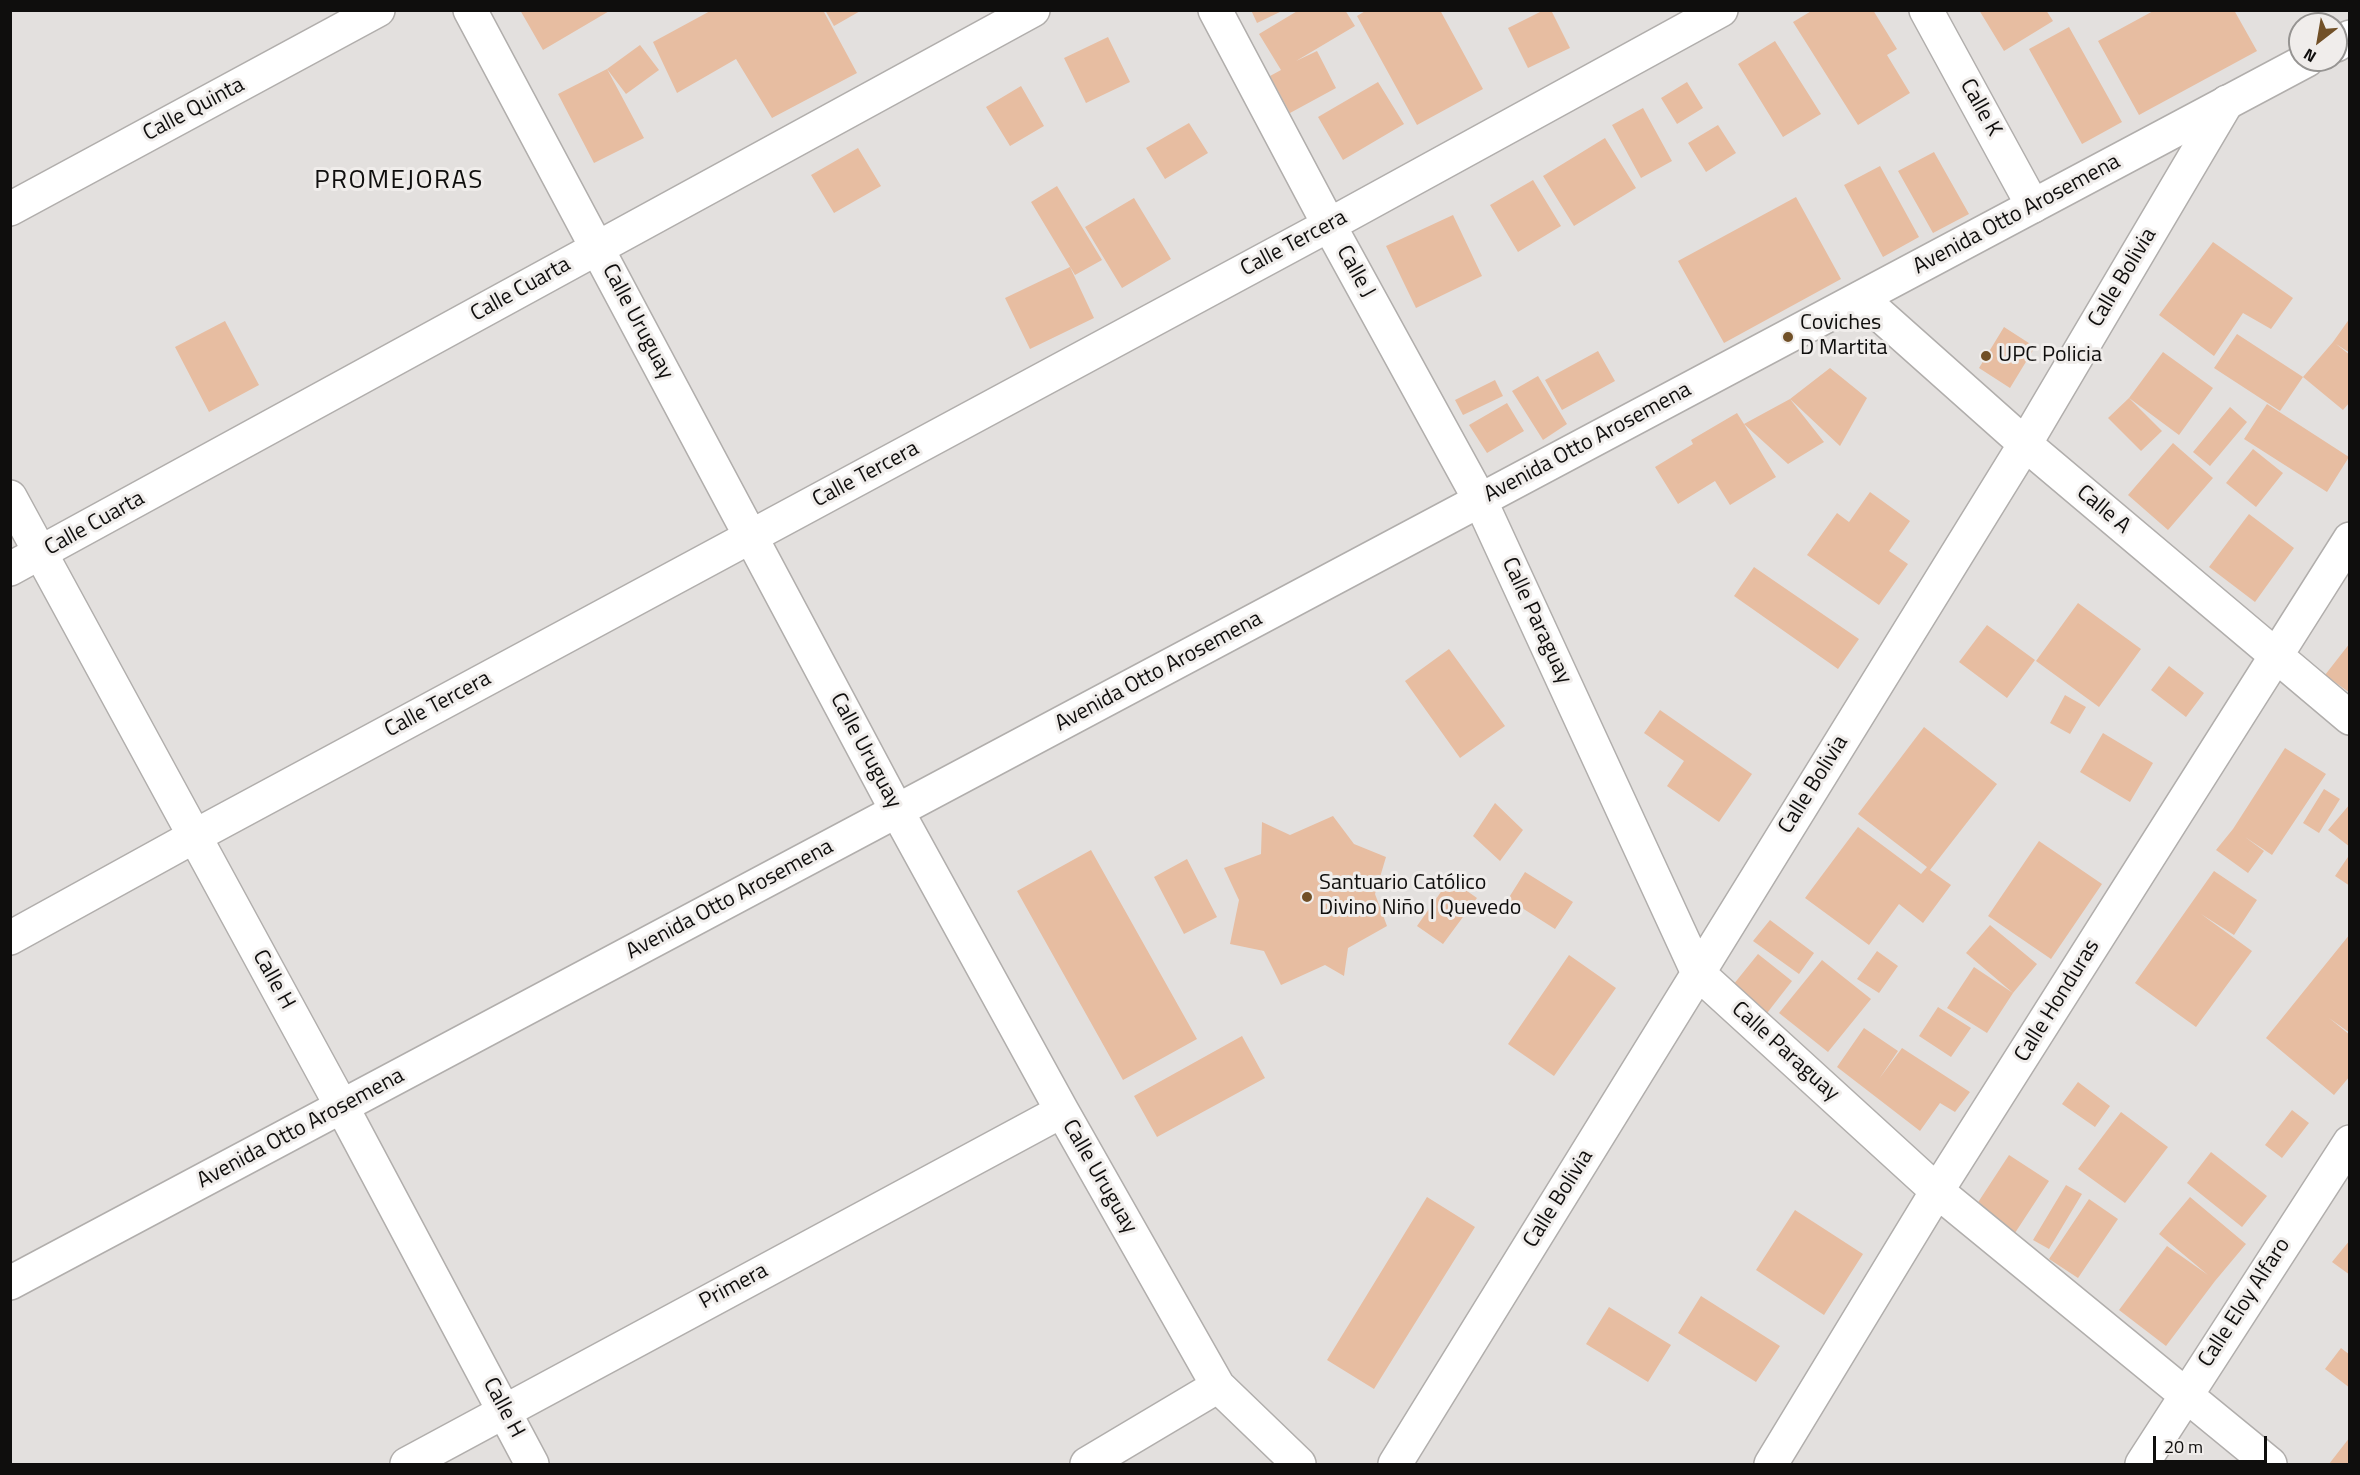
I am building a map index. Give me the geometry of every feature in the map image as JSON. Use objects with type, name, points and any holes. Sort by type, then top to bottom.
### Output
[{"type":"street","name":"Calle Quinta","points":[[10,209],[378,10]]},
{"type":"street","name":"Calle Uruguay","points":[[470,10],[897,811],[1062,1111],[1218,1386],[1299,1464]]},
{"type":"street","name":"Calle Cuarta","points":[[10,569],[1032,10]]},
{"type":"street","name":"Calle J","points":[[1215,10],[1329,225],[1480,500]]},
{"type":"street","name":"Calle Tercera","points":[[10,938],[1329,225],[1721,10]]},
{"type":"street","name":"Calle K","points":[[1926,10],[2033,206]]},
{"type":"street","name":"Avenida Otto Arosemena","points":[[10,1283],[2288,70]]},
{"type":"street","name":"Calle Bolivia","points":[[1395,1464],[2025,444],[2228,102]]},
{"type":"street","name":"Calle A","points":[[1861,298],[2025,444],[2349,718]]},
{"type":"street","name":"Calle H","points":[[10,497],[342,1107],[532,1464]]},
{"type":"street","name":"Calle Paraguay","points":[[1480,500],[1698,973],[1938,1191],[2270,1464]]},
{"type":"street","name":"Calle Honduras","points":[[1771,1464],[1938,1191],[2349,539]]},
{"type":"street","name":"Primera","points":[[407,1464],[1062,1111]]},
{"type":"street","name":"Calle Eloy Alfaro","points":[[2142,1464],[2349,1142]]},
{"type":"street","points":[[1087,1464],[1218,1386]]},
{"type":"building","points":[[520,10],[611,10],[543,50]]},
{"type":"building","points":[[712,10],[823,10],[857,73],[772,118],[736,59],[677,93],[653,42]]},
{"type":"building","points":[[825,10],[862,10],[834,26]]},
{"type":"building","points":[[1251,10],[1284,10],[1257,23]]},
{"type":"building","points":[[1299,10],[1345,10],[1355,26],[1296,61],[1317,51],[1336,88],[1290,113],[1270,76],[1281,70],[1259,34]]},
{"type":"building","points":[[1367,10],[1440,10],[1483,89],[1417,125],[1357,16]]},
{"type":"building","points":[[1544,10],[1551,10],[1570,48],[1528,68],[1508,28]]},
{"type":"building","points":[[1813,10],[1873,10],[1897,49],[1887,55],[1910,93],[1858,125],[1793,22]]},
{"type":"building","points":[[1979,10],[2046,10],[2053,21],[2004,51]]},
{"type":"building","points":[[2155,10],[2234,10],[2257,51],[2139,115],[2098,41]]},
{"type":"building","points":[[2069,27],[2122,122],[2082,144],[2029,49]]},
{"type":"building","points":[[1108,37],[1130,82],[1086,103],[1064,58]]},
{"type":"building","points":[[1775,41],[1821,114],[1783,137],[1738,64]]},
{"type":"building","points":[[640,45],[659,70],[626,94],[607,69]]},
{"type":"building","points":[[607,69],[644,138],[594,163],[558,94]]},
{"type":"building","points":[[1378,82],[1404,124],[1343,160],[1318,117]]},
{"type":"building","points":[[1687,82],[1703,108],[1677,124],[1661,98]]},
{"type":"building","points":[[1021,86],[1044,126],[1010,146],[986,107]]},
{"type":"building","points":[[1643,108],[1672,161],[1641,178],[1612,125]]},
{"type":"building","points":[[1189,123],[1208,153],[1165,179],[1146,148]]},
{"type":"building","points":[[1718,125],[1736,153],[1706,172],[1688,143]]},
{"type":"building","points":[[1605,138],[1636,188],[1574,226],[1543,176]]},
{"type":"building","points":[[858,148],[881,186],[834,213],[811,175]]},
{"type":"building","points":[[1934,152],[1969,214],[1933,233],[1898,171]]},
{"type":"building","points":[[1880,166],[1919,237],[1883,257],[1844,185]]},
{"type":"building","points":[[1533,180],[1561,226],[1518,252],[1490,205]]},
{"type":"building","points":[[1057,186],[1102,260],[1075,275],[1031,202]]},
{"type":"building","points":[[1796,197],[1841,279],[1724,343],[1678,261]]},
{"type":"building","points":[[1134,198],[1171,259],[1122,288],[1085,227]]},
{"type":"building","points":[[1453,215],[1482,276],[1416,308],[1386,246]]},
{"type":"building","points":[[2213,242],[2293,298],[2271,329],[2243,313],[2214,356],[2159,315]]},
{"type":"building","points":[[1070,267],[1094,318],[1030,349],[1005,298]]},
{"type":"building","points":[[2350,318],[2350,353],[2336,344],[2350,355],[2350,402],[2343,410],[2303,377]]},
{"type":"building","points":[[225,321],[259,385],[209,412],[175,347]]},
{"type":"building","points":[[2004,327],[2035,347],[2010,388],[1979,368]]},
{"type":"building","points":[[2237,334],[2303,377],[2280,411],[2214,368]]},
{"type":"building","points":[[1598,351],[1615,381],[1562,410],[1545,380]]},
{"type":"building","points":[[2163,352],[2213,388],[2179,435],[2129,398]]},
{"type":"building","points":[[1830,368],[1867,398],[1840,446],[1790,399]]},
{"type":"building","points":[[1538,376],[1567,424],[1543,440],[1512,391]]},
{"type":"building","points":[[1495,380],[1503,396],[1463,415],[1455,400]]},
{"type":"building","points":[[2129,398],[2162,431],[2141,451],[2108,418]]},
{"type":"building","points":[[1790,399],[1824,442],[1788,464],[1744,424]]},
{"type":"building","points":[[1507,403],[1524,431],[1487,453],[1469,425]]},
{"type":"building","points":[[2267,404],[2349,457],[2327,492],[2244,439]]},
{"type":"building","points":[[2230,407],[2247,422],[2210,466],[2193,452]]},
{"type":"building","points":[[1737,413],[1776,477],[1730,505],[1715,481],[1678,504],[1655,467],[1693,444],[1691,440]]},
{"type":"building","points":[[2173,443],[2213,478],[2168,530],[2128,495]]},
{"type":"building","points":[[2253,449],[2283,473],[2256,507],[2226,483]]},
{"type":"building","points":[[1870,492],[1910,521],[1889,551],[1908,564],[1879,605],[1807,555],[1837,513],[1849,522]]},
{"type":"building","points":[[2249,514],[2294,548],[2255,602],[2209,567]]},
{"type":"building","points":[[1754,567],[1859,639],[1838,669],[1734,596]]},
{"type":"building","points":[[2078,603],[2141,649],[2099,707],[2036,661]]},
{"type":"building","points":[[1987,625],[2035,660],[2007,698],[1959,662]]},
{"type":"building","points":[[2350,643],[2350,693],[2325,675]]},
{"type":"building","points":[[1449,649],[1505,726],[1460,758],[1405,681]]},
{"type":"building","points":[[2169,666],[2204,693],[2186,717],[2151,690]]},
{"type":"building","points":[[2065,695],[2086,707],[2070,734],[2050,723]]},
{"type":"building","points":[[1660,710],[1752,774],[1719,822],[1667,786],[1684,761],[1644,733]]},
{"type":"building","points":[[1924,727],[1997,784],[1930,870],[1951,885],[1923,923],[1899,904],[1869,945],[1805,898],[1858,827],[1921,874],[1927,867],[1858,814]]},
{"type":"building","points":[[2103,733],[2153,763],[2130,802],[2080,772]]},
{"type":"building","points":[[2285,748],[2326,774],[2272,855],[2245,837],[2264,851],[2248,873],[2216,850],[2233,829]]},
{"type":"building","points":[[2324,789],[2340,799],[2319,833],[2303,823]]},
{"type":"building","points":[[1495,803],[1523,830],[1500,861],[1473,836]]},
{"type":"building","points":[[2350,804],[2350,847],[2328,830]]},
{"type":"building","name":"Santuario Católico Divino Niño | Quevedo","points":[[1333,816],[1354,844],[1386,857],[1375,894],[1387,926],[1348,948],[1344,976],[1325,965],[1281,985],[1264,951],[1230,944],[1239,900],[1224,868],[1261,854],[1262,822],[1290,835]]},
{"type":"building","points":[[2039,841],[2102,884],[2051,959],[1988,916]]},
{"type":"building","points":[[1091,850],[1197,1039],[1123,1080],[1017,891]]},
{"type":"building","points":[[2350,854],[2350,886],[2335,876]]},
{"type":"building","points":[[1187,859],[1217,917],[1184,934],[1154,877]]},
{"type":"building","points":[[2214,871],[2257,900],[2234,935],[2201,914],[2252,951],[2196,1027],[2135,983]]},
{"type":"building","points":[[1525,872],[1573,902],[1555,929],[1508,899]]},
{"type":"building","points":[[1450,879],[1477,898],[1443,944],[1417,926]]},
{"type":"building","points":[[1770,920],[1814,953],[1799,974],[1753,941]]},
{"type":"building","points":[[1990,925],[2037,964],[2013,993],[1966,953]]},
{"type":"building","points":[[2350,934],[2350,1033],[2329,1018],[2350,1035],[2350,1076],[2334,1095],[2266,1038]]},
{"type":"building","points":[[1877,951],[1898,966],[1879,993],[1857,979]]},
{"type":"building","points":[[1758,954],[1792,981],[1764,1017],[1729,990]]},
{"type":"building","points":[[1569,955],[1616,988],[1554,1076],[1508,1044]]},
{"type":"building","points":[[1822,960],[1871,999],[1828,1052],[1779,1013]]},
{"type":"building","points":[[1974,967],[2013,993],[1987,1033],[1947,1008]]},
{"type":"building","points":[[1938,1007],[1971,1028],[1951,1057],[1919,1036]]},
{"type":"building","points":[[1864,1028],[1898,1051],[1879,1079],[1902,1048],[1970,1092],[1955,1112],[1940,1103],[1920,1131],[1837,1067]]},
{"type":"building","points":[[1242,1036],[1265,1078],[1157,1137],[1134,1096]]},
{"type":"building","points":[[2078,1082],[2110,1106],[2095,1127],[2062,1104]]},
{"type":"building","points":[[2292,1110],[2309,1123],[2282,1158],[2265,1145]]},
{"type":"building","points":[[2121,1112],[2168,1147],[2125,1203],[2078,1169]]},
{"type":"building","points":[[2211,1152],[2267,1196],[2242,1227],[2187,1183]]},
{"type":"building","points":[[2009,1155],[2049,1181],[2013,1236],[1973,1210]]},
{"type":"building","points":[[2066,1185],[2082,1194],[2049,1249],[2033,1240]]},
{"type":"building","points":[[1427,1197],[1475,1227],[1374,1389],[1327,1360]]},
{"type":"building","points":[[2190,1197],[2246,1244],[2166,1346],[2119,1310],[2167,1246],[2208,1275],[2159,1234]]},
{"type":"building","points":[[2089,1199],[2118,1219],[2078,1278],[2049,1259]]},
{"type":"building","points":[[1795,1210],[1863,1254],[1824,1315],[1756,1270]]},
{"type":"building","points":[[2350,1240],[2350,1275],[2332,1262]]},
{"type":"building","points":[[1701,1296],[1780,1346],[1756,1382],[1678,1333]]},
{"type":"building","points":[[1609,1307],[1671,1345],[1648,1382],[1586,1344]]},
{"type":"building","points":[[2341,1348],[2350,1355],[2350,1388],[2325,1369]]},
{"type":"building","points":[[2350,1437],[2350,1464],[2329,1464]]},
{"type":"place","name":"Coviches D Martita","points":[[1788,337]]},
{"type":"place","name":"UPC Policia","points":[[1986,356]]},
{"type":"place","name":"Santuario Católico Divino Niño | Quevedo","points":[[1307,897]]},
{"type":"district","name":"PROMEJORAS","points":[[399,182]]}]
